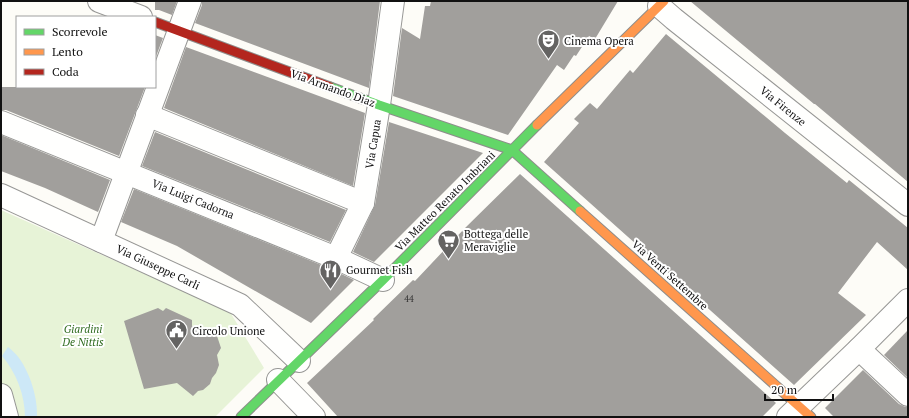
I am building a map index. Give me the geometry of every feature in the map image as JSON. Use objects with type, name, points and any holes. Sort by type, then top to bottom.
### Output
[{"type":"street","points":[[99,1],[138,16]]},
{"type":"street","points":[[101,241],[190,1]]},
{"type":"street","name":"Via Capua","points":[[336,258],[363,203],[379,105],[393,1]]},
{"type":"street","name":"Via Matteo Renato Imbriani","points":[[241,417],[383,280],[512,150],[662,3]]},
{"type":"street","name":"Via Firenze","points":[[662,3],[681,24],[908,205]]},
{"type":"street","name":"Via Armando Diaz","points":[[156,22],[379,105],[512,150]]},
{"type":"street","points":[[147,114],[363,203]]},
{"type":"street","name":"Via Luigi Cadorna","points":[[1,122],[336,258],[383,280]]},
{"type":"street","name":"Via Venti Settembre","points":[[512,150],[799,413]]},
{"type":"street","name":"Via Giuseppe Carli","points":[[1,195],[240,305],[299,361]]},
{"type":"street","points":[[799,413],[859,349],[908,300]]},
{"type":"street","points":[[859,349],[908,395]]},
{"type":"street","points":[[278,380],[314,417]]},
{"type":"street","points":[[1,395],[7,417]]},
{"type":"green space","name":"Giardini De Nittis","points":[[1,210],[230,312],[264,368],[215,417],[1,417]]},
{"type":"water","points":[[8,347],[19,358],[30,378],[35,394],[37,417],[25,417],[25,409],[19,384],[12,369],[2,356]]},
{"type":"building","points":[[155,1],[177,1],[172,15],[155,10]]},
{"type":"building","points":[[202,1],[380,1],[369,88],[195,23],[202,5]]},
{"type":"building","points":[[431,1],[618,1],[595,39],[589,36],[576,56],[574,55],[564,70],[557,65],[508,135],[393,96],[402,28],[420,39],[425,6],[430,6]]},
{"type":"building","points":[[690,1],[908,1],[908,182],[815,104]]},
{"type":"building","points":[[666,34],[847,183],[849,180],[908,228],[908,270],[877,242],[838,293],[866,315],[794,385],[544,162],[579,123],[574,119],[590,103],[597,109],[630,70],[633,73]]},
{"type":"building","points":[[156,35],[163,38],[156,56]]},
{"type":"building","points":[[186,47],[365,113],[353,186],[164,108]]},
{"type":"building","points":[[1,87],[145,88],[119,156],[6,110],[1,110]]},
{"type":"building","points":[[389,122],[483,153],[374,262],[353,252],[375,205]]},
{"type":"building","points":[[155,132],[346,210],[330,242],[142,166]]},
{"type":"building","points":[[1,135],[110,180],[98,212],[45,188],[1,171]]},
{"type":"building","points":[[520,174],[776,403],[762,417],[338,417],[307,383],[374,320],[373,319],[413,280],[415,281],[464,229]]},
{"type":"building","points":[[134,189],[331,269],[354,280],[311,323],[177,246],[121,222]]},
{"type":"building","name":"Circolo Unione","points":[[158,308],[163,311],[166,308],[192,320],[192,326],[217,336],[221,348],[217,355],[219,365],[216,373],[210,384],[203,390],[198,391],[193,396],[177,383],[144,389],[124,321]]},
{"type":"building","points":[[908,330],[908,378],[884,355]]},
{"type":"building","points":[[863,370],[899,404],[908,407],[908,417],[834,417],[825,408]]},
{"type":"traffic: fast","points":[[330,87],[512,150],[580,211]]},
{"type":"traffic: fast","points":[[241,417],[383,280],[537,125]]},
{"type":"traffic: slow","points":[[537,125],[664,1]]},
{"type":"traffic: slow","points":[[580,211],[811,417]]},
{"type":"traffic: jam","points":[[156,22],[330,87]]},
{"type":"place","name":"Cinema Opera","points":[[549,60]]},
{"type":"place","name":"Bottega delle Meraviglie","points":[[449,260]]},
{"type":"place","name":"Gourmet Fish","points":[[331,290]]},
{"type":"place","name":"Circolo Unione","points":[[176,350]]}]
